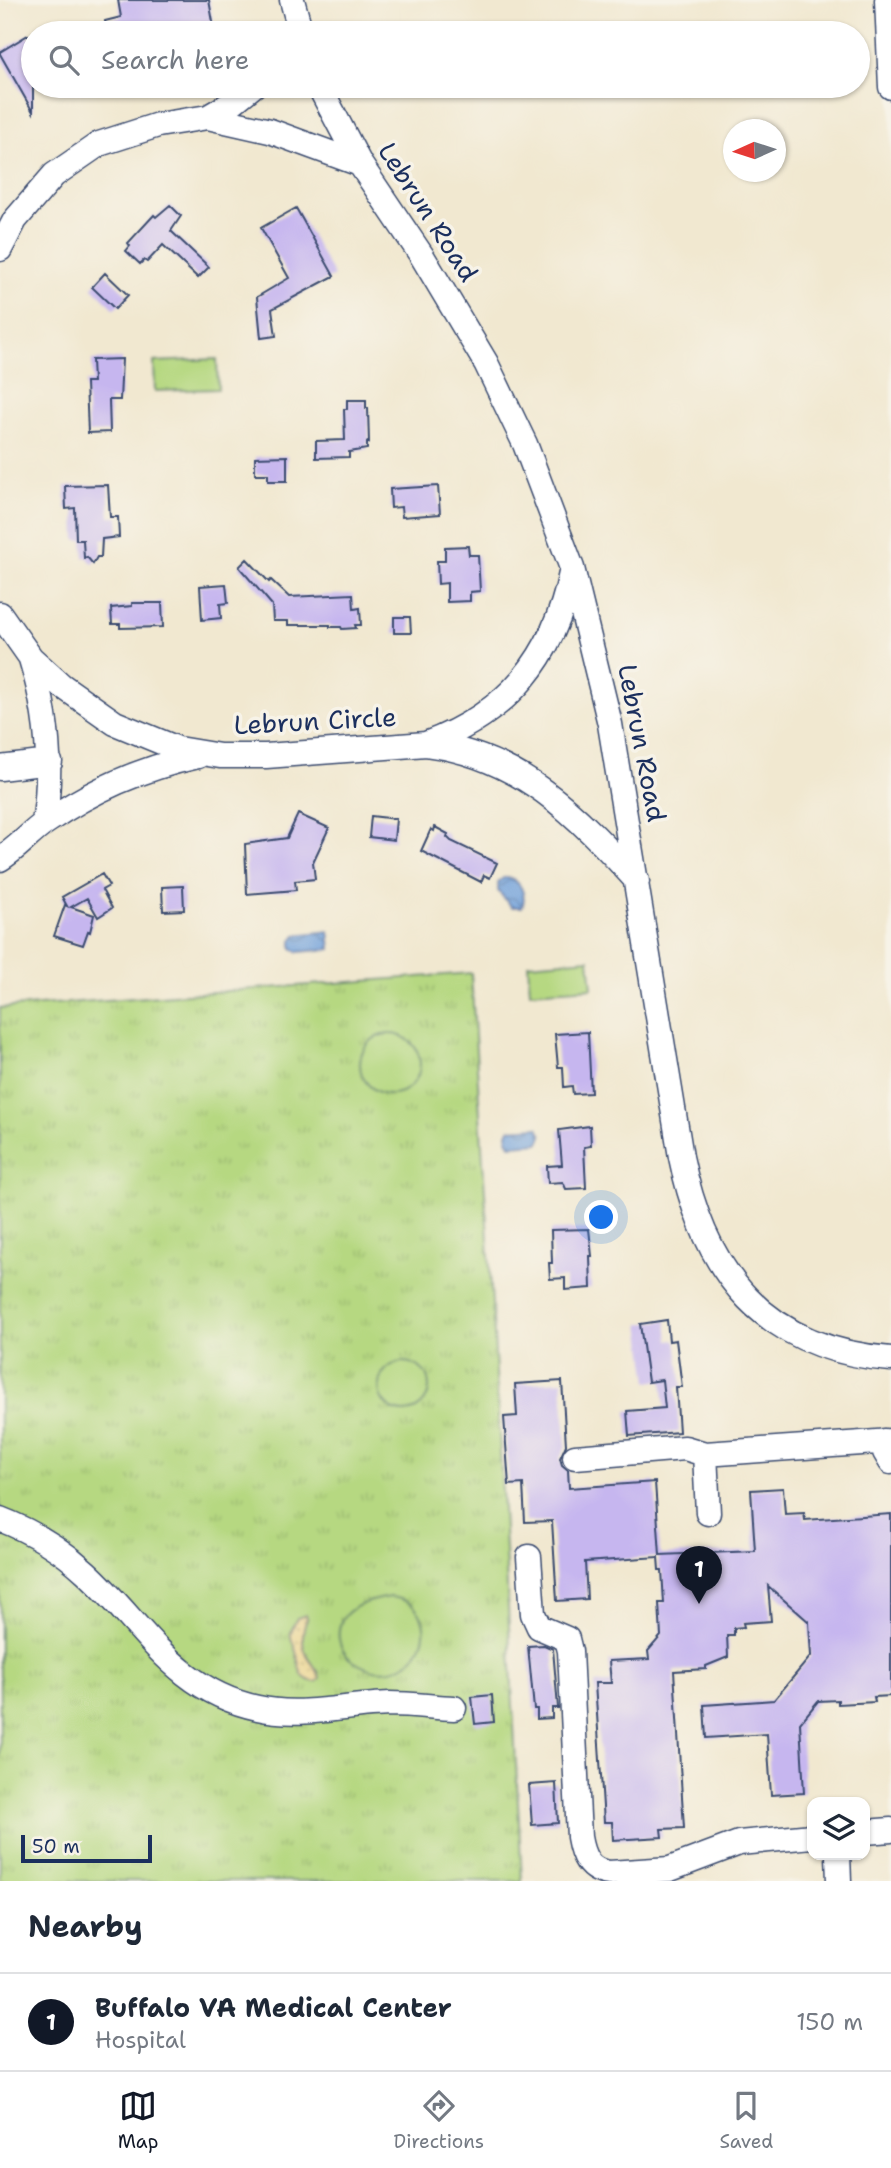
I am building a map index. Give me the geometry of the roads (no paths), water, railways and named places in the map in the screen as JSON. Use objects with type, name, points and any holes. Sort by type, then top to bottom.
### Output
[{"type":"street","points":[[887,0],[891,87]]},
{"type":"street","points":[[0,249],[15,220],[54,175],[99,144],[158,125],[208,117],[238,98]]},
{"type":"street","name":"Lebrun Road","points":[[325,98],[360,164],[454,306],[486,363],[530,456],[572,568],[610,724],[685,1178],[702,1230],[719,1264],[754,1306],[795,1334],[824,1347],[858,1357],[891,1359]]},
{"type":"street","points":[[208,117],[300,141],[360,164]]},
{"type":"street","name":"Lebrun Circle","points":[[425,744],[467,727],[488,713],[509,696],[531,670],[553,634],[572,568]]},
{"type":"street","name":"Lebrun Circle","points":[[0,614],[31,658],[61,685],[115,723],[178,749],[209,755],[266,756],[425,744],[445,747],[505,767],[541,788],[575,815],[637,881]]},
{"type":"street","name":"Lebrun Circle","points":[[31,658],[47,719],[50,762],[44,823]]},
{"type":"street","name":"Lebrun Circle","points":[[44,823],[139,772],[169,762],[209,755]]},
{"type":"street","points":[[0,768],[50,762]]},
{"type":"street","points":[[0,859],[12,852],[44,823]]},
{"type":"street","points":[[575,1457],[685,1448],[705,1454],[889,1448]]},
{"type":"street","points":[[705,1454],[708,1513]]},
{"type":"street","points":[[0,1519],[26,1529],[86,1572],[162,1655],[210,1692],[257,1708],[278,1711],[391,1704],[454,1708]]},
{"type":"street","points":[[529,1557],[533,1614],[540,1627],[567,1639],[570,1651],[579,1837],[584,1858],[592,1867],[609,1873],[670,1869],[739,1843],[807,1836]]},
{"type":"street","points":[[870,1832],[891,1830]]},
{"type":"street","points":[[838,1860],[839,1881]]},
{"type":"water","points":[[505,877],[515,880],[521,888],[524,897],[522,907],[512,907],[498,891],[498,882]]},
{"type":"water","points":[[329,931],[331,949],[298,952],[292,948],[292,940],[296,935]]},
{"type":"water","points":[[538,1127],[542,1136],[539,1143],[510,1145],[507,1139],[509,1129]]},
{"type":"place","name":"Buffalo VA Medical Center","points":[[699,1604]]}]
